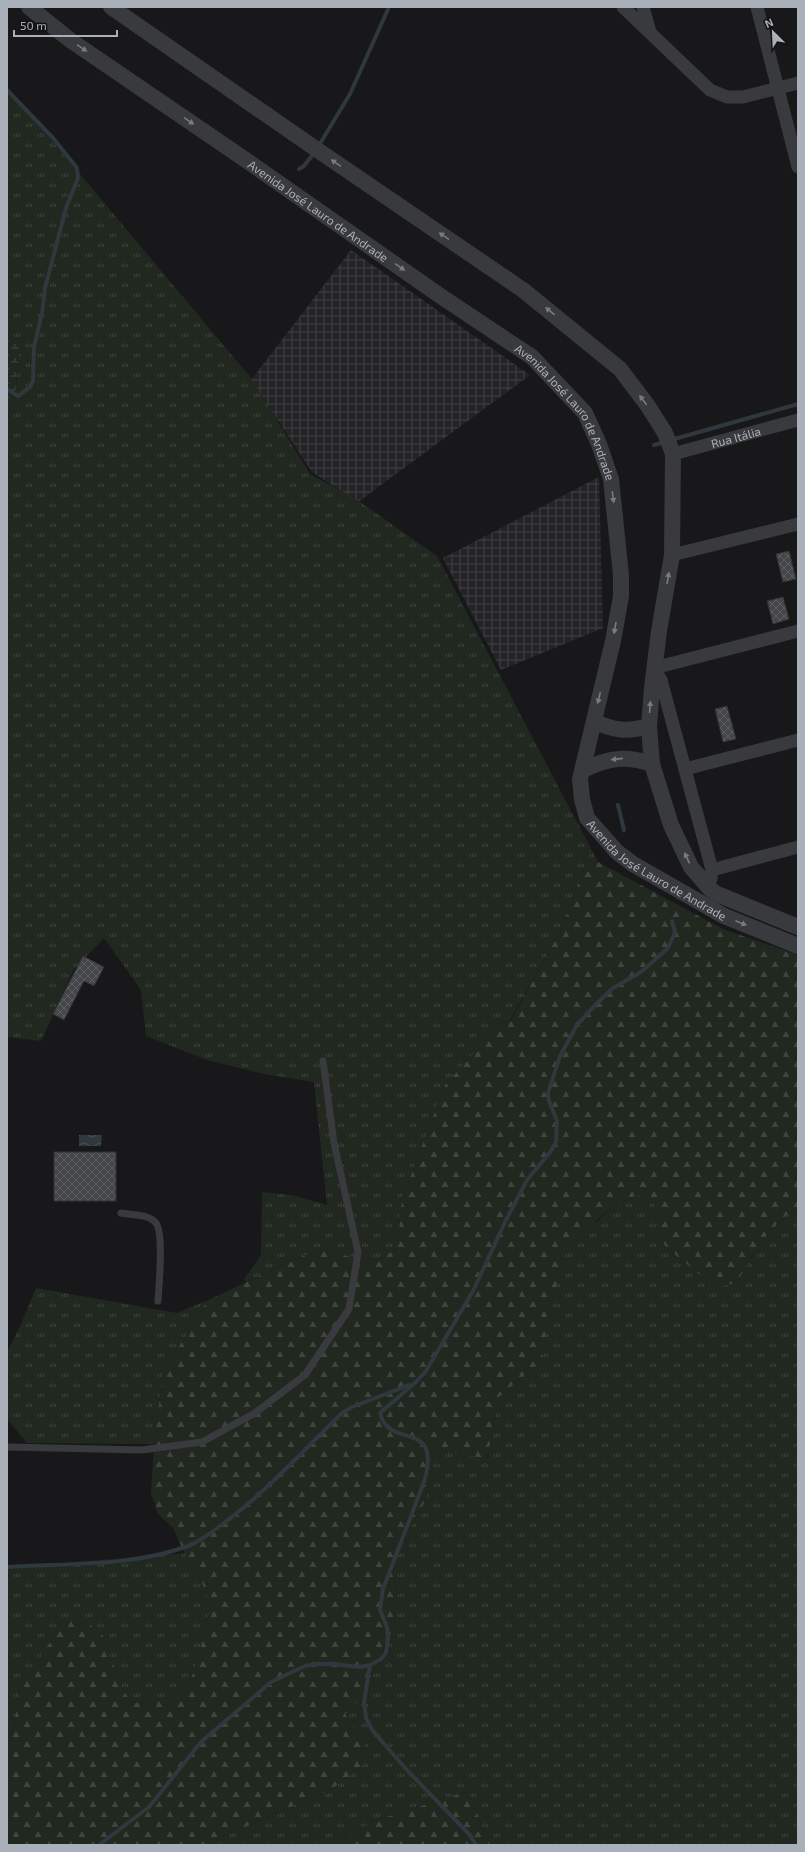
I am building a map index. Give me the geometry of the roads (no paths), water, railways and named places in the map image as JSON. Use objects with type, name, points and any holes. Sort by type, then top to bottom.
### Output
[{"type":"street","name":"Avenida José Lauro de Andrade","points":[[29,7],[70,40],[532,357],[585,413],[599,444],[611,479],[622,575],[621,596],[613,641],[580,779],[582,800],[587,818],[617,852],[633,864],[724,916],[798,946]]},
{"type":"street","points":[[111,7],[523,290],[620,369],[648,406],[669,445]]},
{"type":"street","points":[[623,7],[710,90],[727,97],[742,97],[798,83]]},
{"type":"street","points":[[644,7],[650,33]]},
{"type":"street","points":[[757,7],[798,167]]},
{"type":"street","name":"Rua Itália","points":[[669,445],[798,420]]},
{"type":"street","name":"Avenida José Lauro de Andrade","points":[[669,445],[672,555],[658,631],[654,668],[649,726],[652,764],[671,825],[691,867],[710,889],[717,894],[798,927]]},
{"type":"street","points":[[672,555],[798,524]]},
{"type":"street","points":[[710,889],[712,870],[661,680],[654,668],[798,631]]},
{"type":"street","points":[[594,721],[621,731],[635,730],[649,726]]},
{"type":"street","points":[[685,769],[798,740]]},
{"type":"street","points":[[583,770],[599,762],[618,758],[636,759],[652,764]]},
{"type":"street","points":[[712,870],[798,846]]},
{"type":"lane","points":[[7,1447],[142,1450],[202,1442],[255,1413],[305,1375],[349,1308],[358,1252],[334,1143],[323,1061]]},
{"type":"lane","points":[[121,1213],[144,1216],[156,1222],[161,1233],[158,1301]]},
{"type":"water","points":[[79,1135],[102,1135],[101,1146],[79,1146]]},
{"type":"waterway","points":[[318,147],[350,94],[389,7]]},
{"type":"waterway","points":[[7,90],[53,138],[77,168],[78,178],[66,208],[45,288],[42,313],[34,347],[33,381],[30,387],[18,396],[7,389]]},
{"type":"waterway","points":[[299,169],[304,166],[314,153]]},
{"type":"waterway","points":[[671,440],[798,404]]},
{"type":"waterway","points":[[654,445],[665,442]]},
{"type":"waterway","points":[[618,805],[624,830]]},
{"type":"waterway","points":[[99,1845],[149,1807],[201,1742],[271,1682],[305,1666],[316,1664],[334,1664],[360,1667],[370,1665],[381,1659],[386,1653],[388,1638],[387,1627],[380,1610],[383,1589],[424,1482],[428,1462],[426,1449],[421,1442],[393,1430],[385,1424],[380,1413],[417,1381],[426,1371],[473,1291],[506,1220],[527,1180],[551,1151],[556,1142],[557,1121],[549,1101],[548,1093],[560,1056],[577,1025],[613,988],[641,972],[668,948],[675,932],[672,921]]},
{"type":"waterway","points":[[7,1567],[122,1561],[166,1553],[193,1544],[215,1530],[255,1498],[342,1413],[352,1407],[409,1385]]},
{"type":"waterway","points":[[370,1665],[364,1702],[366,1718],[373,1731],[405,1768],[470,1835],[476,1845]]}]
